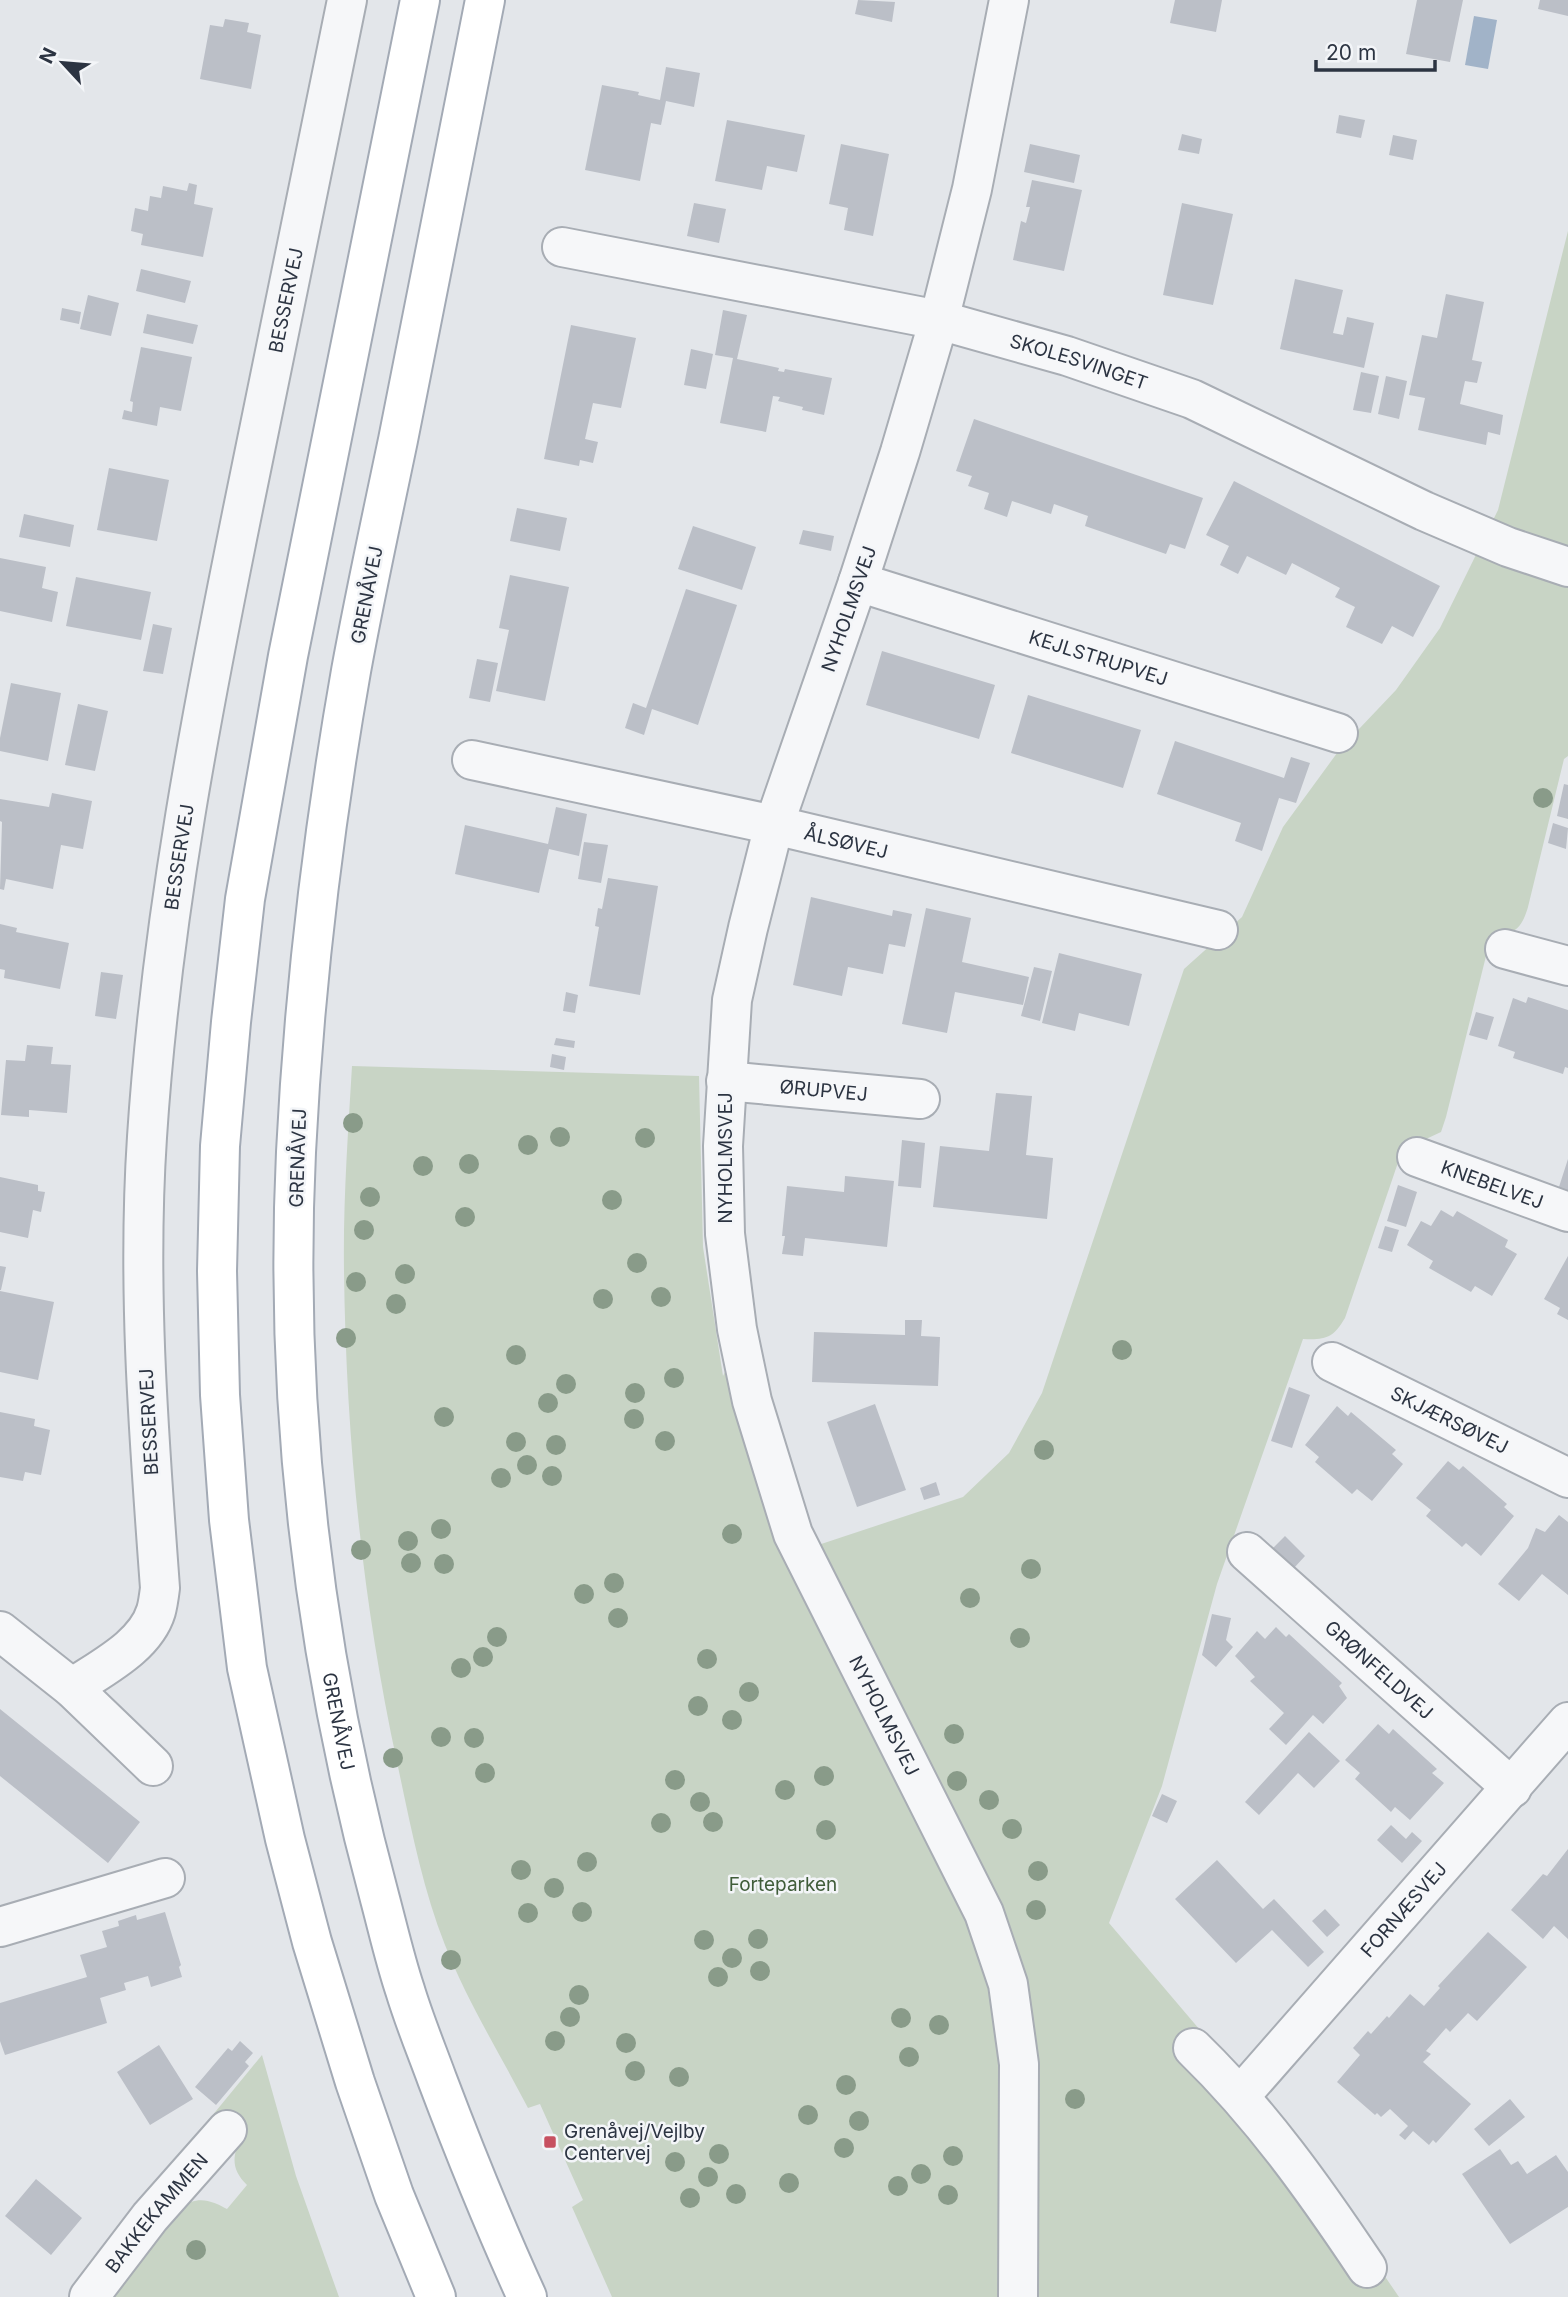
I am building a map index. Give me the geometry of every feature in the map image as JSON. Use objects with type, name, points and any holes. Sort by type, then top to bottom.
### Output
[{"type":"main road","points":[[420,0],[288,656],[245,899],[220,1146],[218,1271],[220,1395],[229,1520],[247,1668],[285,1839],[312,1942],[394,2195],[436,2297]]},
{"type":"main road","name":"GRENÅVEJ","points":[[485,0],[354,656],[317,908],[296,1154],[297,1394],[306,1511],[327,1662],[359,1822],[405,1992],[475,2181],[527,2297]]},
{"type":"street","name":"BESSERVEJ","points":[[72,1688],[125,1653],[148,1627],[156,1611],[160,1588],[146,1408],[143,1274],[146,1140],[156,1015],[172,893],[217,637],[347,0]]},
{"type":"street","name":"NYHOLMSVEJ","points":[[1009,0],[972,189],[939,320],[858,582],[774,825],[732,1000],[723,1146],[725,1234],[737,1329],[756,1414],[793,1534],[984,1913],[1008,1984],[1019,2064],[1018,2297]]},
{"type":"street","name":"SKOLESVINGET","points":[[562,247],[939,320],[1067,356],[1192,399],[1424,511],[1508,547],[1568,567]]},
{"type":"street","name":"KEJLSTRUPVEJ","points":[[858,582],[1338,733]]},
{"type":"street","name":"ÅLSØVEJ","points":[[472,760],[774,825],[1218,930]]},
{"type":"street","points":[[1505,949],[1568,966]]},
{"type":"street","name":"ØRUPVEJ","points":[[726,1081],[920,1099]]},
{"type":"street","name":"KNEBELVEJ","points":[[1417,1157],[1568,1212]]},
{"type":"street","name":"SKJÆRSØVEJ","points":[[1332,1362],[1568,1478]]},
{"type":"street","name":"GRØNFELDVEJ","points":[[1247,1552],[1512,1788]]},
{"type":"street","points":[[0,1631],[72,1688],[153,1766]]},
{"type":"street","name":"FORNÆSVEJ","points":[[1240,2096],[1568,1722]]},
{"type":"street","points":[[0,1927],[165,1878]]},
{"type":"street","points":[[1193,2048],[1240,2096],[1309,2182],[1367,2268]]},
{"type":"street","name":"BAKKEKAMMEN","points":[[89,2297],[150,2217],[227,2130]]},
{"type":"green space","name":"Forteparken","points":[[1568,231],[1568,756],[1564,759],[1528,907],[1520,926],[1506,934],[1491,936],[1441,1132],[1426,1139],[1405,1142],[1345,1318],[1333,1334],[1318,1339],[1303,1339],[1217,1584],[1162,1786],[1109,1923],[1285,2130],[1399,2297],[612,2297],[572,2207],[583,2200],[540,2104],[528,2108],[474,2007],[445,1945],[423,1878],[402,1785],[374,1640],[352,1456],[345,1333],[344,1245],[352,1066],[699,1076],[703,1247],[723,1376],[725,1372],[733,1405],[785,1556],[963,1497],[1009,1453],[1042,1393],[1184,969],[1242,917],[1283,827],[1340,749],[1396,690],[1440,628],[1498,510]]},
{"type":"green space","points":[[262,2055],[296,2176],[339,2297],[107,2297],[159,2230],[181,2208],[191,2202],[205,2200],[227,2209],[247,2185],[238,2174],[235,2162],[241,2137],[175,2161]]},
{"type":"water","points":[[1474,16],[1497,20],[1488,69],[1465,65]]},
{"type":"building","points":[[858,0],[895,2],[892,22],[855,14]]},
{"type":"building","points":[[1175,0],[1222,0],[1216,32],[1170,23]]},
{"type":"building","points":[[1417,0],[1463,0],[1450,62],[1406,54]]},
{"type":"building","points":[[1540,0],[1568,0],[1568,16],[1538,9]]},
{"type":"building","points":[[225,19],[249,23],[247,32],[261,35],[251,89],[200,79],[210,25],[223,27]]},
{"type":"building","points":[[666,67],[700,73],[694,107],[666,101],[661,125],[651,123],[640,181],[585,170],[602,85],[639,92],[638,95],[660,100]]},
{"type":"building","points":[[1339,115],[1365,120],[1361,138],[1336,133]]},
{"type":"building","points":[[727,120],[805,135],[797,172],[767,166],[762,190],[715,181]]},
{"type":"building","points":[[1182,134],[1202,139],[1199,154],[1178,150]]},
{"type":"building","points":[[1393,135],[1417,140],[1413,160],[1389,155]]},
{"type":"building","points":[[841,144],[889,154],[873,236],[844,230],[848,208],[829,204]]},
{"type":"building","points":[[1030,144],[1080,155],[1074,183],[1024,172]]},
{"type":"building","points":[[1032,180],[1082,190],[1064,271],[1013,260],[1021,221],[1026,223],[1030,207],[1026,207]]},
{"type":"building","points":[[189,183],[197,185],[194,204],[213,208],[203,257],[141,245],[143,234],[131,231],[135,208],[148,211],[150,196],[161,198],[163,186],[187,191]]},
{"type":"building","points":[[694,203],[726,209],[719,243],[687,236]]},
{"type":"building","points":[[1182,203],[1233,214],[1213,305],[1163,295]]},
{"type":"building","points":[[141,269],[191,281],[185,303],[136,291]]},
{"type":"building","points":[[1295,279],[1343,290],[1333,333],[1343,335],[1347,317],[1374,323],[1364,368],[1280,349]]},
{"type":"building","points":[[1446,294],[1484,302],[1472,360],[1482,362],[1477,383],[1465,381],[1460,404],[1503,415],[1500,435],[1488,432],[1486,445],[1418,430],[1425,398],[1409,395],[1422,335],[1437,338]]},
{"type":"building","points":[[88,295],[119,303],[111,336],[80,329]]},
{"type":"building","points":[[62,308],[81,312],[79,324],[60,320]]},
{"type":"building","points":[[723,310],[747,315],[737,359],[779,368],[778,371],[784,372],[785,369],[832,378],[824,415],[802,410],[803,407],[778,401],[780,397],[773,396],[766,432],[720,423],[733,358],[715,355]]},
{"type":"building","points":[[147,314],[198,325],[193,344],[143,333]]},
{"type":"building","points":[[571,325],[636,338],[621,408],[593,403],[585,439],[598,442],[593,463],[580,460],[579,466],[544,459]]},
{"type":"building","points":[[141,347],[192,357],[181,411],[160,407],[157,426],[122,419],[124,410],[132,412],[133,402],[130,401]]},
{"type":"building","points":[[691,349],[713,354],[706,389],[684,385]]},
{"type":"building","points":[[1361,372],[1379,376],[1371,413],[1353,410]]},
{"type":"building","points":[[1386,376],[1407,381],[1399,419],[1378,414]]},
{"type":"building","points":[[974,419],[1203,498],[1185,549],[1170,544],[1166,554],[1085,526],[1088,516],[1054,504],[1051,514],[1012,501],[1007,517],[984,509],[989,493],[968,486],[972,476],[956,471]]},
{"type":"building","points":[[109,468],[169,480],[157,541],[97,530]]},
{"type":"building","points":[[1234,481],[1440,586],[1413,637],[1392,626],[1382,644],[1346,627],[1355,607],[1335,597],[1340,588],[1292,563],[1286,575],[1247,556],[1238,574],[1220,565],[1229,546],[1206,535]]},
{"type":"building","points":[[517,508],[567,518],[560,551],[510,541]]},
{"type":"building","points":[[24,514],[74,525],[70,547],[19,537]]},
{"type":"building","points":[[693,526],[756,547],[742,590],[678,569]]},
{"type":"building","points":[[803,530],[834,536],[831,551],[799,544]]},
{"type":"building","points":[[0,558],[46,567],[42,588],[58,592],[52,622],[0,611]]},
{"type":"building","points":[[510,575],[569,587],[545,701],[496,691],[509,630],[499,628]]},
{"type":"building","points":[[76,577],[151,592],[141,640],[66,626]]},
{"type":"building","points":[[686,589],[737,605],[698,725],[652,709],[644,735],[625,728],[633,703],[646,708]]},
{"type":"building","points":[[153,624],[172,628],[163,674],[143,671]]},
{"type":"building","points":[[882,651],[995,685],[979,739],[866,705]]},
{"type":"building","points":[[477,659],[498,663],[490,702],[469,698]]},
{"type":"building","points":[[11,683],[61,693],[48,761],[0,751]]},
{"type":"building","points":[[1028,695],[1141,730],[1123,788],[1011,753]]},
{"type":"building","points":[[78,704],[108,711],[95,771],[65,765]]},
{"type":"building","points":[[1175,741],[1284,778],[1291,757],[1310,763],[1296,803],[1279,798],[1262,851],[1235,841],[1241,823],[1157,794]]},
{"type":"building","points":[[1564,784],[1568,785],[1568,819],[1557,816]]},
{"type":"building","points":[[52,793],[92,801],[83,849],[61,845],[53,889],[6,879],[4,890],[0,889],[0,799],[49,807]]},
{"type":"building","points":[[556,807],[587,814],[579,856],[549,849],[539,893],[455,874],[465,825],[548,844]]},
{"type":"building","points":[[1553,823],[1568,828],[1566,849],[1548,843]]},
{"type":"building","points":[[584,842],[608,845],[601,883],[578,879]]},
{"type":"building","points":[[608,878],[658,886],[640,995],[589,986],[599,927],[595,926],[598,908],[602,909]]},
{"type":"building","points":[[811,897],[892,916],[893,910],[912,914],[905,947],[889,944],[883,974],[848,967],[842,996],[793,985]]},
{"type":"building","points":[[926,908],[971,918],[962,962],[1029,977],[1023,1005],[955,992],[947,1033],[902,1024]]},
{"type":"building","points":[[0,924],[17,928],[16,932],[69,943],[60,989],[4,978],[5,970],[0,969]]},
{"type":"building","points":[[1059,953],[1142,974],[1129,1026],[1079,1013],[1075,1031],[1042,1023]]},
{"type":"building","points":[[1034,967],[1052,971],[1040,1021],[1021,1016]]},
{"type":"building","points":[[101,972],[123,975],[116,1019],[95,1016]]},
{"type":"building","points":[[566,992],[578,995],[575,1013],[563,1011]]},
{"type":"building","points":[[1528,997],[1568,1010],[1568,1068],[1565,1067],[1563,1074],[1513,1058],[1515,1052],[1498,1046],[1513,998],[1526,1003]]},
{"type":"building","points":[[1476,1012],[1494,1017],[1487,1040],[1469,1035]]},
{"type":"building","points":[[556,1038],[575,1041],[574,1048],[554,1045]]},
{"type":"building","points":[[27,1045],[53,1047],[51,1064],[71,1065],[67,1113],[29,1110],[29,1117],[1,1115],[6,1060],[25,1061]]},
{"type":"building","points":[[552,1054],[566,1057],[564,1070],[550,1067]]},
{"type":"building","points":[[996,1093],[1032,1096],[1026,1155],[1053,1158],[1047,1219],[933,1207],[940,1146],[989,1151]]},
{"type":"building","points":[[902,1140],[925,1143],[921,1188],[898,1186]]},
{"type":"building","points":[[1568,1159],[1568,1193],[1558,1190]]},
{"type":"building","points":[[845,1176],[894,1181],[887,1247],[805,1238],[803,1256],[782,1254],[787,1186],[844,1192]]},
{"type":"building","points":[[0,1177],[38,1185],[38,1191],[45,1192],[41,1212],[33,1210],[28,1238],[0,1232]]},
{"type":"building","points":[[1398,1185],[1417,1192],[1406,1227],[1387,1221]]},
{"type":"building","points":[[1441,1210],[1453,1217],[1457,1211],[1508,1240],[1505,1247],[1517,1254],[1492,1296],[1475,1286],[1471,1292],[1429,1268],[1433,1261],[1407,1245],[1421,1221],[1431,1226]]},
{"type":"building","points":[[1385,1226],[1399,1230],[1392,1252],[1378,1248]]},
{"type":"building","points":[[1568,1256],[1568,1320],[1557,1314],[1560,1308],[1544,1299]]},
{"type":"building","points":[[0,1266],[6,1267],[1,1290],[0,1290]]},
{"type":"building","points":[[0,1291],[54,1302],[38,1380],[0,1372]]},
{"type":"building","points":[[905,1320],[922,1320],[921,1336],[940,1337],[938,1386],[812,1382],[814,1332],[905,1335]]},
{"type":"building","points":[[1289,1387],[1310,1395],[1292,1448],[1271,1441]]},
{"type":"building","points":[[875,1404],[906,1490],[857,1507],[827,1422]]},
{"type":"building","points":[[1337,1406],[1348,1416],[1351,1412],[1396,1450],[1392,1454],[1403,1464],[1372,1501],[1357,1489],[1352,1494],[1315,1462],[1319,1457],[1305,1445]]},
{"type":"building","points":[[0,1412],[35,1419],[34,1426],[50,1430],[41,1475],[25,1472],[23,1481],[0,1477]]},
{"type":"building","points":[[1448,1461],[1459,1470],[1463,1466],[1507,1504],[1504,1507],[1514,1516],[1481,1556],[1466,1543],[1462,1547],[1426,1516],[1431,1510],[1416,1498]]},
{"type":"building","points":[[936,1482],[940,1495],[924,1500],[920,1488]]},
{"type":"building","points":[[1559,1515],[1568,1522],[1568,1595],[1542,1574],[1519,1601],[1498,1584],[1528,1548],[1536,1528],[1545,1532]]},
{"type":"building","points":[[1285,1536],[1305,1556],[1294,1568],[1273,1548]]},
{"type":"building","points":[[1212,1614],[1231,1618],[1226,1640],[1233,1647],[1216,1667],[1202,1655]]},
{"type":"building","points":[[1276,1627],[1286,1637],[1289,1634],[1342,1683],[1339,1686],[1347,1698],[1323,1724],[1313,1715],[1286,1745],[1269,1729],[1284,1713],[1250,1681],[1255,1677],[1235,1656],[1257,1631],[1265,1639]]},
{"type":"building","points":[[0,1709],[140,1822],[108,1863],[0,1776]]},
{"type":"building","points":[[1378,1724],[1389,1734],[1393,1729],[1437,1769],[1432,1773],[1444,1783],[1410,1820],[1395,1807],[1391,1812],[1355,1779],[1360,1773],[1345,1760]]},
{"type":"building","points":[[1309,1732],[1340,1761],[1314,1788],[1298,1773],[1259,1815],[1245,1802]]},
{"type":"building","points":[[1162,1794],[1177,1801],[1167,1823],[1152,1816]]},
{"type":"building","points":[[1391,1825],[1406,1839],[1412,1832],[1422,1841],[1402,1863],[1377,1840]]},
{"type":"building","points":[[1568,1849],[1568,1939],[1554,1926],[1543,1939],[1511,1910],[1543,1874],[1547,1876]]},
{"type":"building","points":[[1217,1860],[1263,1909],[1274,1899],[1324,1952],[1308,1967],[1272,1930],[1236,1963],[1175,1899]]},
{"type":"building","points":[[1325,1909],[1340,1925],[1327,1937],[1312,1921]]},
{"type":"building","points":[[165,1912],[182,1977],[151,1987],[148,1976],[124,1983],[126,1990],[100,1998],[107,2023],[5,2055],[0,2041],[0,2003],[87,1977],[80,1955],[107,1947],[102,1931],[119,1926],[118,1921],[136,1915],[137,1920]]},
{"type":"building","points":[[1488,1932],[1527,1967],[1477,2021],[1468,2013],[1450,2032],[1446,2028],[1426,2051],[1431,2054],[1423,2062],[1471,2104],[1436,2143],[1433,2140],[1429,2145],[1413,2131],[1405,2140],[1399,2135],[1408,2126],[1390,2109],[1381,2117],[1377,2113],[1375,2115],[1337,2082],[1360,2055],[1353,2048],[1368,2031],[1371,2034],[1410,1994],[1424,2006],[1440,1988],[1438,1986]]},
{"type":"building","points":[[240,2041],[253,2053],[245,2062],[249,2066],[216,2105],[195,2087],[228,2048],[232,2051]]},
{"type":"building","points":[[159,2045],[193,2099],[150,2125],[117,2072]]},
{"type":"building","points":[[1510,2099],[1525,2117],[1489,2146],[1474,2129]]},
{"type":"building","points":[[1500,2149],[1511,2165],[1518,2161],[1527,2174],[1556,2155],[1568,2172],[1568,2207],[1510,2244],[1462,2174]]},
{"type":"building","points":[[36,2179],[82,2218],[51,2255],[5,2216]]},
{"type":"place","name":"Grenåvej/Vejlby Centervej","points":[[550,2142]]}]
